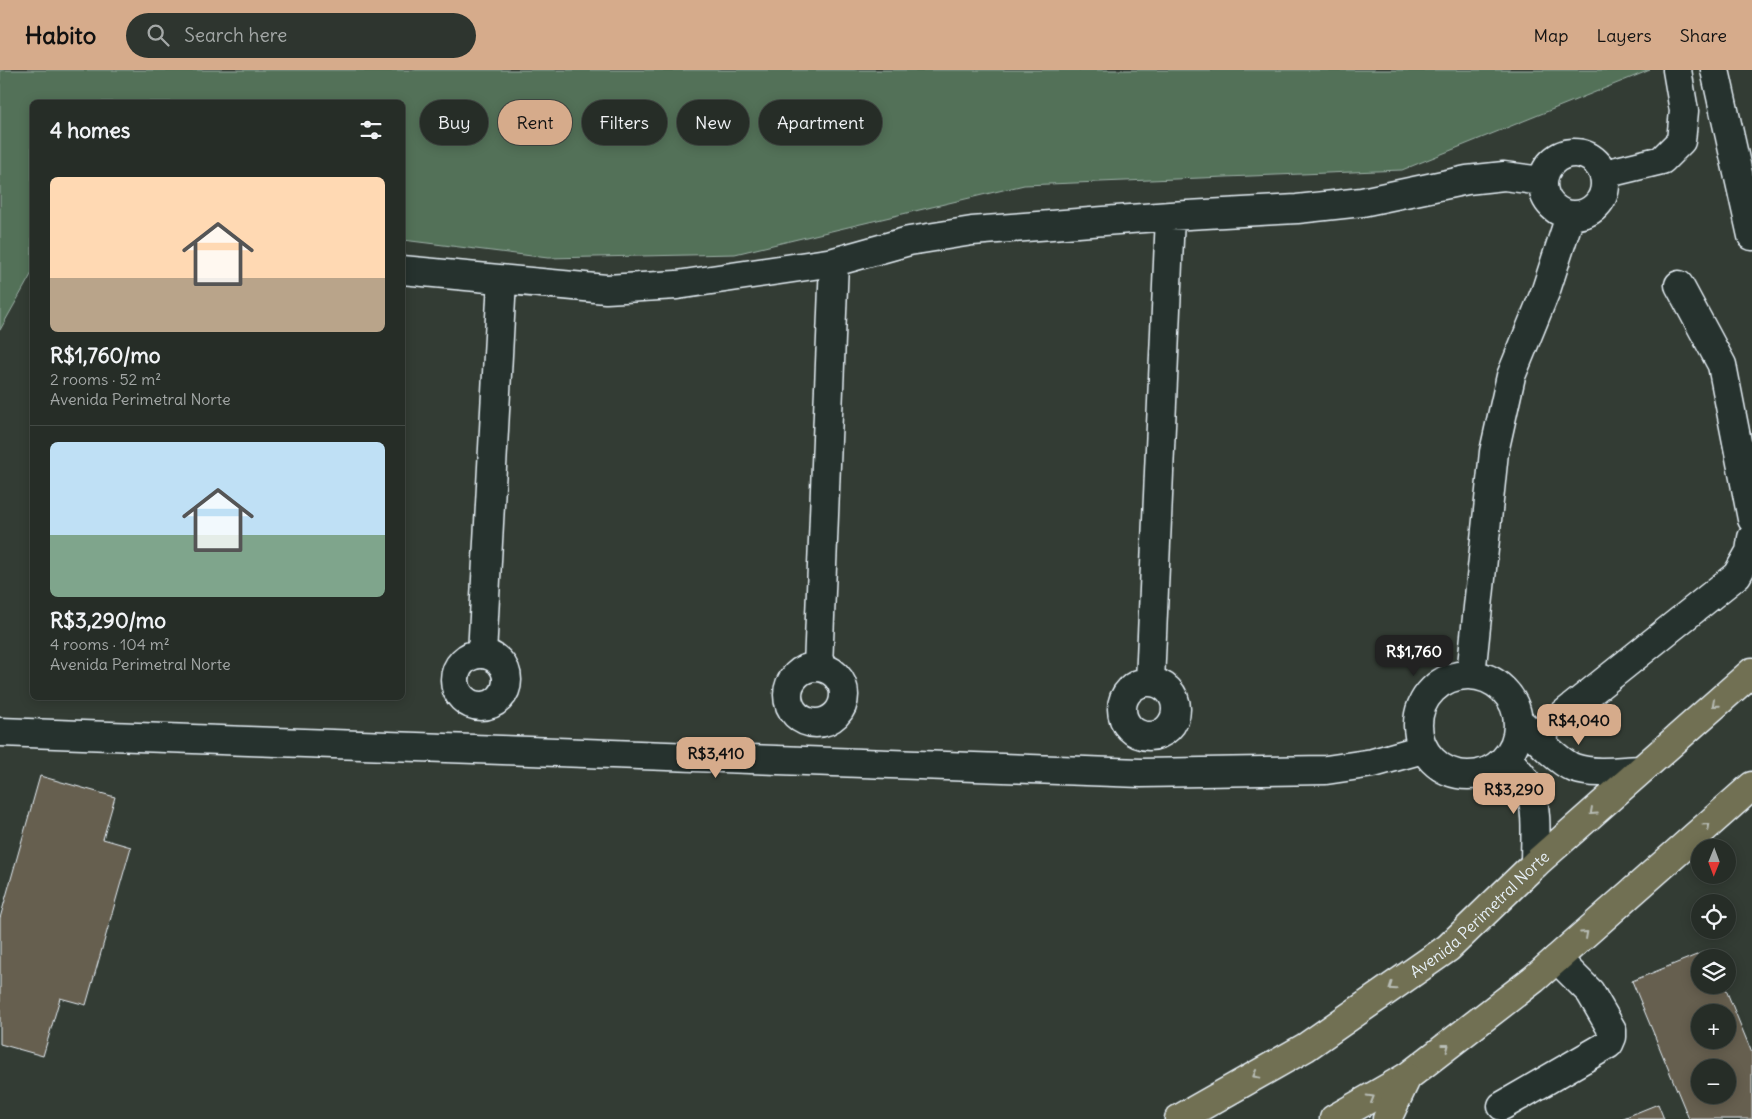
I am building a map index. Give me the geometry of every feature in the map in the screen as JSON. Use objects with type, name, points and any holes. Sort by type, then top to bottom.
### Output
[{"type":"highway","name":"Avenida Perimetral Norte","points":[[1179,1119],[1306,1047],[1448,948],[1535,864],[1752,672]]},
{"type":"highway","points":[[1334,1119],[1407,1077],[1534,979],[1752,786]]},
{"type":"highway","points":[[1387,1119],[1407,1077]]},
{"type":"street","points":[[1604,174],[1662,160],[1681,141],[1684,111],[1677,70]]},
{"type":"street","points":[[1715,70],[1752,236]]},
{"type":"street","points":[[1580,152],[1595,160],[1604,174],[1606,190],[1599,204],[1586,213],[1570,216],[1555,210],[1544,197],[1542,180],[1548,164],[1562,154],[1580,152]]},
{"type":"street","points":[[405,270],[606,289],[677,285],[834,262],[909,240],[972,232],[1170,216],[1296,210],[1362,202],[1467,180],[1504,176],[1542,180]]},
{"type":"street","points":[[1150,682],[1170,216]]},
{"type":"street","points":[[1471,675],[1494,452],[1511,376],[1546,290],[1570,216]]},
{"type":"street","points":[[818,667],[834,262]]},
{"type":"street","points":[[482,654],[502,280]]},
{"type":"street","points":[[1679,285],[1722,365],[1752,519]]},
{"type":"street","points":[[1640,770],[1594,771],[1573,768],[1526,728],[1512,700],[1498,684],[1486,678],[1471,675],[1456,676],[1442,682],[1430,692],[1421,704],[1418,734],[1423,748],[1431,760],[1442,769],[1455,774],[1483,773],[1495,767],[1506,758],[1514,747],[1518,734],[1526,728],[1737,575],[1750,552],[1752,538]]},
{"type":"street","points":[[0,732],[1141,773],[1326,770],[1373,763],[1423,748]]},
{"type":"street","points":[[1506,758],[1520,772],[1530,789],[1535,814],[1535,864]]},
{"type":"street","points":[[1502,1106],[1609,1044],[1612,1037],[1612,1030],[1590,992],[1557,959]]},
{"type":"green space","points":[[0,70],[1650,70],[1402,170],[1024,185],[735,254],[548,258],[405,240],[405,100],[30,100],[30,277],[0,330]]},
{"type":"building","points":[[40,776],[115,797],[103,839],[131,847],[86,1005],[60,998],[43,1056],[0,1044],[0,918]]},
{"type":"building","points":[[1691,957],[1691,994],[1728,994],[1732,1004],[1691,1004],[1691,1049],[1736,1049],[1736,1014],[1752,1053],[1752,1119],[1689,1119],[1632,981]]},
{"type":"building","points":[[1658,1104],[1664,1119],[1621,1119]]}]
